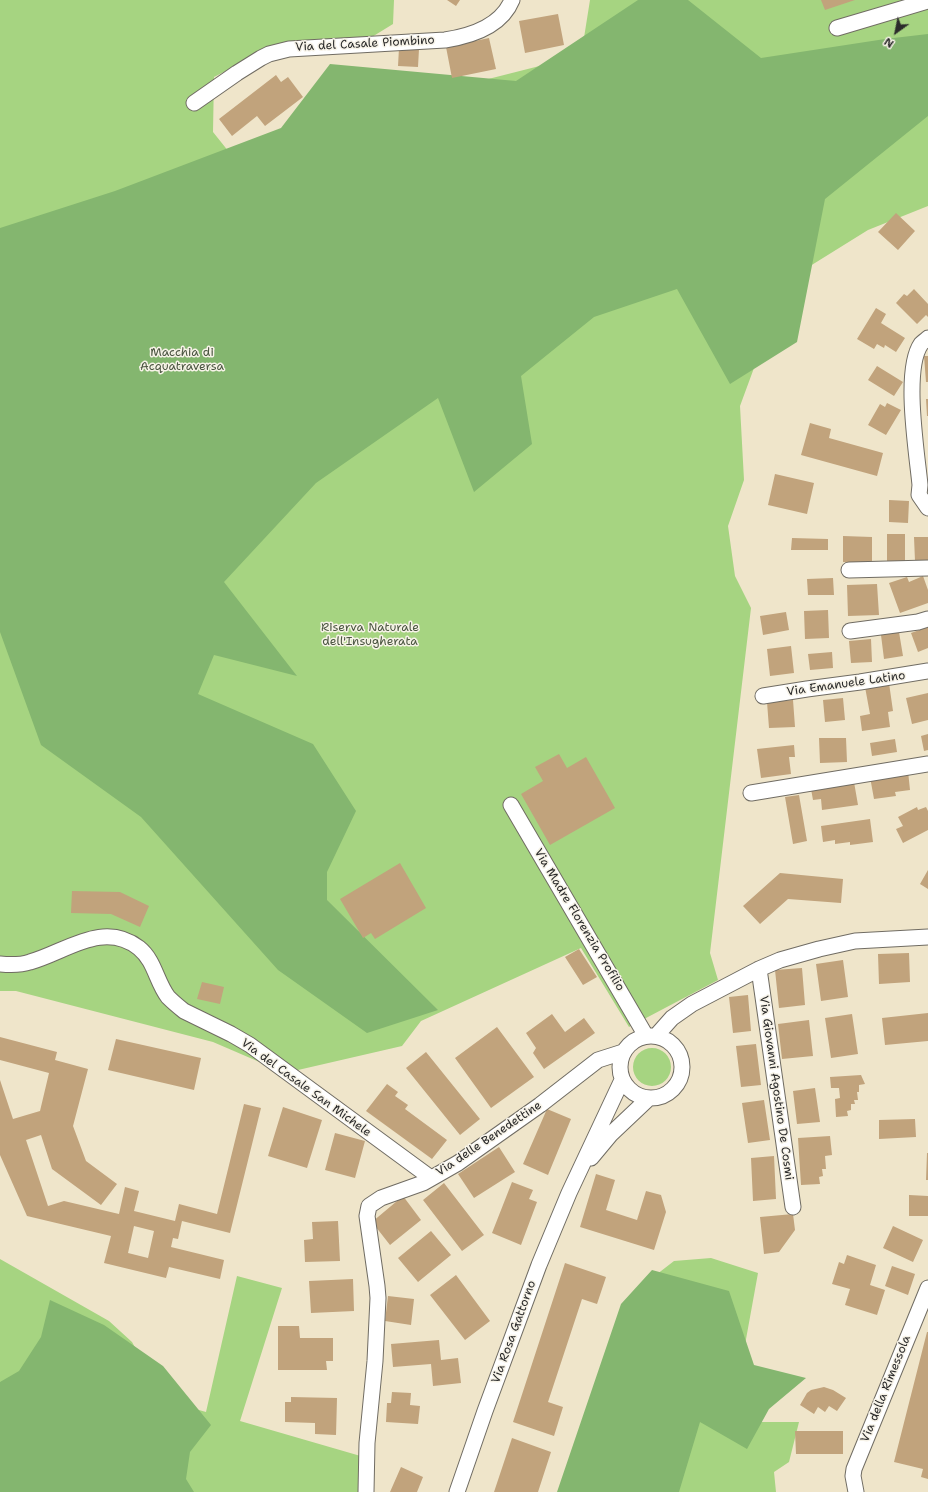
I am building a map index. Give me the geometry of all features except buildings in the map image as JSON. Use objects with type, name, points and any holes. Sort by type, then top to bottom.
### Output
[{"type":"street","name":"Via del Casale Piombino","points":[[194,103],[237,73],[269,54],[300,47],[462,38],[496,22],[507,10],[512,0]]},
{"type":"street","points":[[837,28],[928,2]]},
{"type":"street","points":[[928,338],[921,344],[915,358],[911,396],[920,485],[919,495],[928,508]]},
{"type":"street","points":[[849,570],[928,568]]},
{"type":"street","points":[[850,631],[918,622],[928,619]]},
{"type":"street","name":"Via Emanuele Latino","points":[[763,696],[860,682],[928,670]]},
{"type":"street","points":[[751,793],[928,764]]},
{"type":"street","name":"Via Madre Florenzia Profilio","points":[[511,805],[607,972],[651,1036]]},
{"type":"street","name":"Via del Casale San Michele","points":[[0,964],[31,962],[91,938],[113,936],[129,942],[147,955],[153,964],[165,991],[178,1006],[250,1045],[431,1178]]},
{"type":"street","points":[[651,1036],[666,1040],[675,1047],[682,1059],[682,1071],[676,1086],[668,1094],[661,1097],[648,1099],[634,1094],[622,1080],[619,1063],[623,1052],[634,1040],[651,1036],[680,1011],[759,969],[787,958],[846,943],[928,937]]},
{"type":"street","name":"Via Giovanni Agostino De Cosmi","points":[[759,969],[793,1207]]},
{"type":"street","name":"Via delle Benedettine","points":[[366,1492],[367,1443],[375,1361],[378,1298],[369,1238],[367,1211],[369,1206],[381,1198],[431,1178],[458,1163],[540,1105],[598,1060],[623,1052]]},
{"type":"street","name":"Via Rosa Gattorno","points":[[457,1492],[539,1265],[577,1175],[622,1080]]},
{"type":"street","name":"Via Rosa Gattorno","points":[[577,1175],[611,1134],[648,1099]]},
{"type":"street","name":"Via della Rimessola","points":[[856,1492],[853,1476],[854,1469],[928,1288]]},
{"type":"green space","name":"Riserva Naturale dell'Insugherata","points":[[0,0],[394,0],[393,24],[367,40],[277,45],[214,77],[213,132],[245,172],[445,90],[571,58],[583,44],[590,0],[928,0],[928,206],[868,230],[786,281],[740,406],[744,480],[728,526],[735,576],[751,608],[710,953],[718,980],[629,1027],[581,948],[421,1021],[402,1046],[285,1073],[213,1042],[16,991],[0,991]]},
{"type":"green space","name":"Macchia di Acquatraversa","points":[[638,0],[688,0],[761,58],[928,34],[928,116],[825,199],[797,342],[730,384],[677,289],[594,317],[521,376],[532,444],[474,492],[438,398],[316,483],[224,582],[297,676],[214,655],[198,694],[313,744],[356,811],[327,872],[327,900],[438,1010],[367,1033],[278,970],[141,817],[41,745],[0,632],[0,228],[115,191],[281,128],[330,64],[516,81]]},
{"type":"green space","points":[[648,1048],[656,1048],[666,1053],[670,1060],[670,1074],[666,1081],[656,1086],[648,1086],[638,1081],[636,1078],[633,1071],[633,1063],[638,1053],[641,1051]]},
{"type":"green space","points":[[711,1258],[758,1273],[731,1422],[799,1422],[789,1462],[774,1472],[776,1492],[576,1492],[652,1278],[674,1261]]},
{"type":"green space","points":[[0,1259],[109,1321],[132,1342],[164,1400],[206,1412],[237,1276],[282,1288],[240,1421],[364,1457],[362,1492],[0,1492]]},
{"type":"green space","points":[[652,1270],[729,1291],[754,1365],[806,1378],[769,1409],[747,1449],[700,1422],[679,1492],[557,1492],[621,1304]]},
{"type":"green space","points":[[50,1300],[104,1325],[163,1366],[211,1425],[190,1452],[186,1479],[194,1492],[0,1492],[0,1382],[19,1371],[41,1337]]}]
